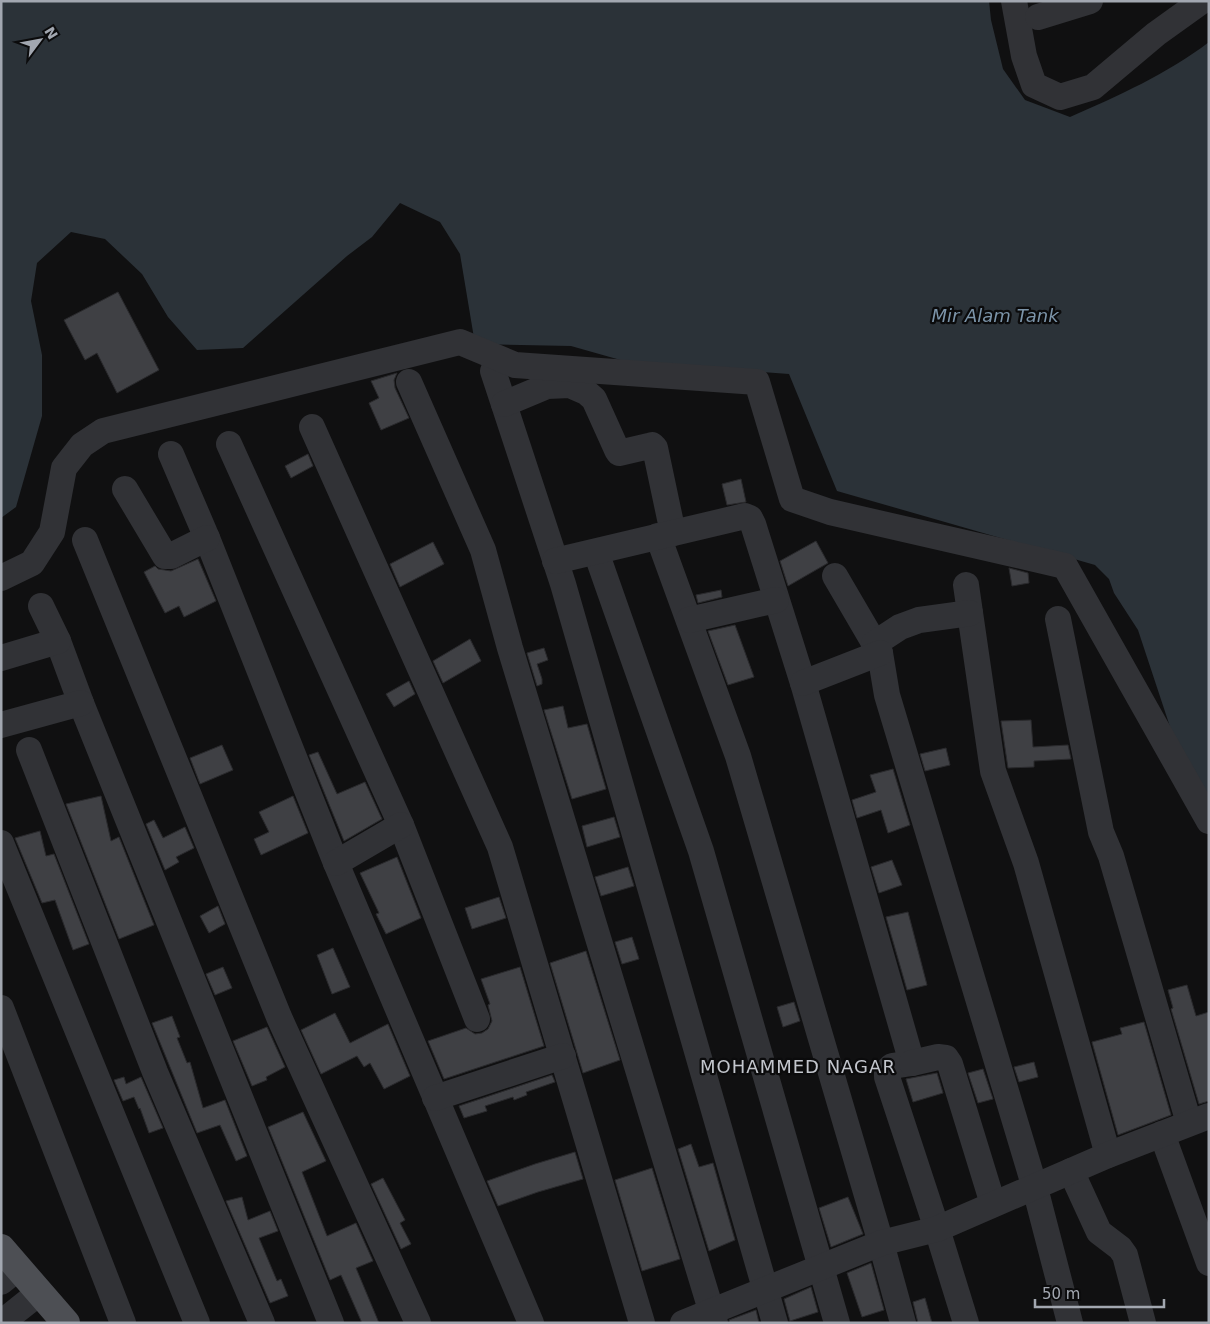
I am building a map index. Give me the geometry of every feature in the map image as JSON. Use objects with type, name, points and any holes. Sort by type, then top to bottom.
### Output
[{"type":"main road","points":[[6,1269],[50,1323]]},
{"type":"main road","points":[[6,1269],[66,1323]]},
{"type":"street","points":[[1014,1],[1024,56],[1034,84],[1060,97],[1094,87],[1156,34],[1202,1]]},
{"type":"street","points":[[1038,17],[1090,1]]},
{"type":"street","points":[[1,578],[32,563],[52,532],[64,468],[82,445],[103,431],[460,342],[515,365],[757,382],[792,498],[830,512],[1065,566],[1209,821]]},
{"type":"street","points":[[493,371],[555,561],[775,1323]]},
{"type":"street","points":[[409,382],[483,550],[510,648],[713,1317]]},
{"type":"street","points":[[504,404],[548,386],[570,385],[586,392],[594,399],[619,453],[652,445],[655,448],[666,534],[689,620],[738,756],[903,1323]]},
{"type":"street","points":[[312,427],[500,847],[642,1323]]},
{"type":"street","points":[[229,444],[401,826],[477,1019]]},
{"type":"street","points":[[172,454],[336,863],[531,1323]]},
{"type":"street","points":[[125,489],[165,556],[170,556],[207,538]]},
{"type":"street","points":[[555,561],[745,516],[750,518],[803,683],[912,1063]]},
{"type":"street","points":[[85,540],[279,1017],[418,1323]]},
{"type":"street","points":[[596,552],[701,851],[837,1323]]},
{"type":"street","points":[[835,576],[877,648],[887,695],[1035,1188],[1070,1323]]},
{"type":"street","points":[[966,585],[994,772],[1026,863],[1108,1155]]},
{"type":"street","points":[[689,620],[776,600]]},
{"type":"street","points":[[41,606],[58,641],[81,703],[331,1323]]},
{"type":"street","points":[[803,683],[877,648],[900,628],[919,620],[970,614]]},
{"type":"street","points":[[683,1323],[713,1317],[764,1289],[881,1243],[937,1229],[1108,1155],[1199,1119],[1112,856],[1101,832],[1058,619]]},
{"type":"street","points":[[1,658],[58,641]]},
{"type":"street","points":[[1,725],[81,703]]},
{"type":"street","points":[[30,750],[155,1072],[262,1323]]},
{"type":"street","points":[[336,863],[401,826]]},
{"type":"street","points":[[1,843],[197,1323]]},
{"type":"street","points":[[1,1008],[8,1050],[123,1323]]},
{"type":"street","points":[[435,1098],[563,1056]]},
{"type":"street","points":[[966,1323],[887,1077],[887,1071],[892,1066],[938,1057],[946,1058],[950,1064],[993,1204]]},
{"type":"street","points":[[1162,1134],[1209,1263]]},
{"type":"street","points":[[1071,1171],[1099,1232],[1120,1248],[1125,1256],[1143,1323]]},
{"type":"street","points":[[1,1323],[30,1300]]},
{"type":"water","name":"Mir Alam Tank","points":[[1,1],[989,1],[991,20],[1003,69],[1025,100],[1070,117],[1159,74],[1209,42],[1209,811],[1182,763],[1138,630],[1114,593],[1109,579],[1095,565],[837,491],[789,374],[631,363],[571,346],[475,344],[460,254],[440,222],[400,203],[372,237],[347,256],[243,348],[197,350],[168,317],[142,274],[105,239],[71,232],[37,263],[31,301],[42,355],[42,416],[16,507],[1,518]]},
{"type":"building","points":[[118,292],[159,370],[117,393],[97,353],[85,360],[64,320]]},
{"type":"building","points":[[397,373],[394,380],[395,388],[409,418],[381,430],[369,403],[379,398],[371,381]]},
{"type":"building","points":[[308,454],[313,466],[291,478],[285,466]]},
{"type":"building","points":[[741,479],[746,502],[727,505],[722,484]]},
{"type":"building","points":[[816,541],[828,563],[788,586],[780,561]]},
{"type":"building","points":[[433,542],[444,564],[400,587],[390,564]]},
{"type":"building","points":[[198,559],[216,601],[184,617],[179,606],[165,613],[144,572],[155,566],[158,569],[171,571]]},
{"type":"building","points":[[1009,568],[1028,573],[1029,583],[1012,586]]},
{"type":"building","points":[[721,590],[722,597],[698,603],[696,595]]},
{"type":"building","points":[[735,625],[754,677],[728,685],[708,631]]},
{"type":"building","points":[[470,639],[481,661],[443,683],[433,661]]},
{"type":"building","points":[[544,648],[548,660],[537,664],[542,684],[537,686],[527,653]]},
{"type":"building","points":[[409,681],[415,694],[394,707],[386,694]]},
{"type":"building","points":[[563,706],[568,728],[587,724],[606,789],[572,799],[544,710]]},
{"type":"building","points":[[1031,720],[1033,747],[1068,745],[1071,759],[1034,761],[1034,767],[1008,768],[1001,721]]},
{"type":"building","points":[[222,745],[233,770],[200,784],[190,758]]},
{"type":"building","points":[[946,748],[950,765],[925,771],[920,754]]},
{"type":"building","points":[[318,752],[337,794],[365,782],[382,819],[344,841],[309,755]]},
{"type":"building","points":[[893,769],[910,825],[888,833],[881,810],[857,818],[852,800],[876,792],[870,775]]},
{"type":"building","points":[[101,796],[111,841],[119,837],[154,925],[119,939],[66,804]]},
{"type":"building","points":[[293,796],[308,833],[261,855],[254,839],[269,832],[259,812]]},
{"type":"building","points":[[614,817],[620,837],[587,847],[582,826]]},
{"type":"building","points":[[154,820],[163,838],[185,827],[194,848],[176,857],[179,862],[165,870],[146,824]]},
{"type":"building","points":[[40,831],[46,856],[54,854],[89,944],[73,950],[55,900],[42,903],[15,838]]},
{"type":"building","points":[[397,857],[421,918],[386,934],[376,914],[379,913],[360,873]]},
{"type":"building","points":[[892,860],[902,885],[879,893],[871,867]]},
{"type":"building","points":[[628,867],[634,886],[601,896],[595,877]]},
{"type":"building","points":[[499,897],[506,918],[472,929],[465,908]]},
{"type":"building","points":[[218,906],[225,924],[209,933],[200,916]]},
{"type":"building","points":[[908,912],[927,985],[907,990],[886,917]]},
{"type":"building","points":[[632,937],[639,959],[622,964],[615,942]]},
{"type":"building","points":[[333,948],[350,987],[332,994],[317,955]]},
{"type":"building","points":[[586,951],[620,1060],[583,1073],[550,963]]},
{"type":"building","points":[[223,967],[232,988],[215,995],[206,974]]},
{"type":"building","points":[[520,967],[544,1046],[444,1079],[428,1041],[466,1028],[475,1034],[482,1033],[488,1029],[492,1021],[488,1005],[490,1004],[481,979]]},
{"type":"building","points":[[1187,985],[1196,1016],[1209,1012],[1209,1101],[1199,1104],[1171,1009],[1173,1008],[1168,990]]},
{"type":"building","points":[[794,1002],[800,1021],[783,1027],[777,1007]]},
{"type":"building","points":[[335,1013],[350,1043],[388,1024],[410,1076],[384,1089],[370,1063],[364,1067],[357,1056],[321,1074],[301,1030]]},
{"type":"building","points":[[172,1016],[180,1037],[177,1038],[187,1063],[190,1062],[203,1108],[225,1100],[247,1156],[236,1161],[220,1125],[197,1133],[152,1023]]},
{"type":"building","points":[[1144,1022],[1171,1115],[1118,1135],[1092,1042],[1122,1034],[1120,1028]]},
{"type":"building","points":[[267,1027],[285,1067],[266,1077],[267,1080],[252,1086],[233,1041]]},
{"type":"building","points":[[1034,1062],[1038,1077],[1019,1082],[1014,1067]]},
{"type":"building","points":[[983,1069],[993,1099],[978,1103],[968,1073]]},
{"type":"building","points":[[937,1073],[943,1093],[913,1102],[906,1079]]},
{"type":"building","points":[[552,1075],[555,1082],[526,1092],[527,1095],[514,1100],[513,1097],[485,1106],[487,1111],[464,1118],[459,1106]]},
{"type":"building","points":[[124,1077],[126,1084],[141,1077],[163,1128],[149,1133],[134,1097],[123,1101],[114,1080]]},
{"type":"building","points":[[303,1112],[326,1161],[302,1172],[327,1236],[356,1223],[373,1261],[356,1268],[379,1323],[362,1323],[341,1275],[330,1280],[268,1127]]},
{"type":"building","points":[[691,1144],[699,1167],[713,1163],[735,1240],[709,1251],[678,1149]]},
{"type":"building","points":[[575,1152],[583,1179],[498,1206],[487,1181]]},
{"type":"building","points":[[652,1168],[680,1259],[642,1271],[615,1180]]},
{"type":"building","points":[[383,1178],[405,1220],[400,1223],[411,1244],[401,1249],[371,1184]]},
{"type":"building","points":[[242,1197],[248,1220],[270,1211],[278,1231],[259,1238],[277,1281],[281,1279],[288,1296],[270,1303],[226,1201]]},
{"type":"building","points":[[848,1197],[863,1234],[831,1247],[819,1208]]},
{"type":"building","points":[[871,1263],[884,1310],[862,1317],[847,1273]]},
{"type":"building","points":[[811,1287],[818,1312],[790,1321],[784,1299]]},
{"type":"building","points":[[925,1298],[932,1323],[918,1323],[913,1302]]},
{"type":"building","points":[[756,1310],[759,1323],[730,1323],[729,1320]]},
{"type":"district","name":"MOHAMMED NAGAR","points":[[798,1066]]}]
